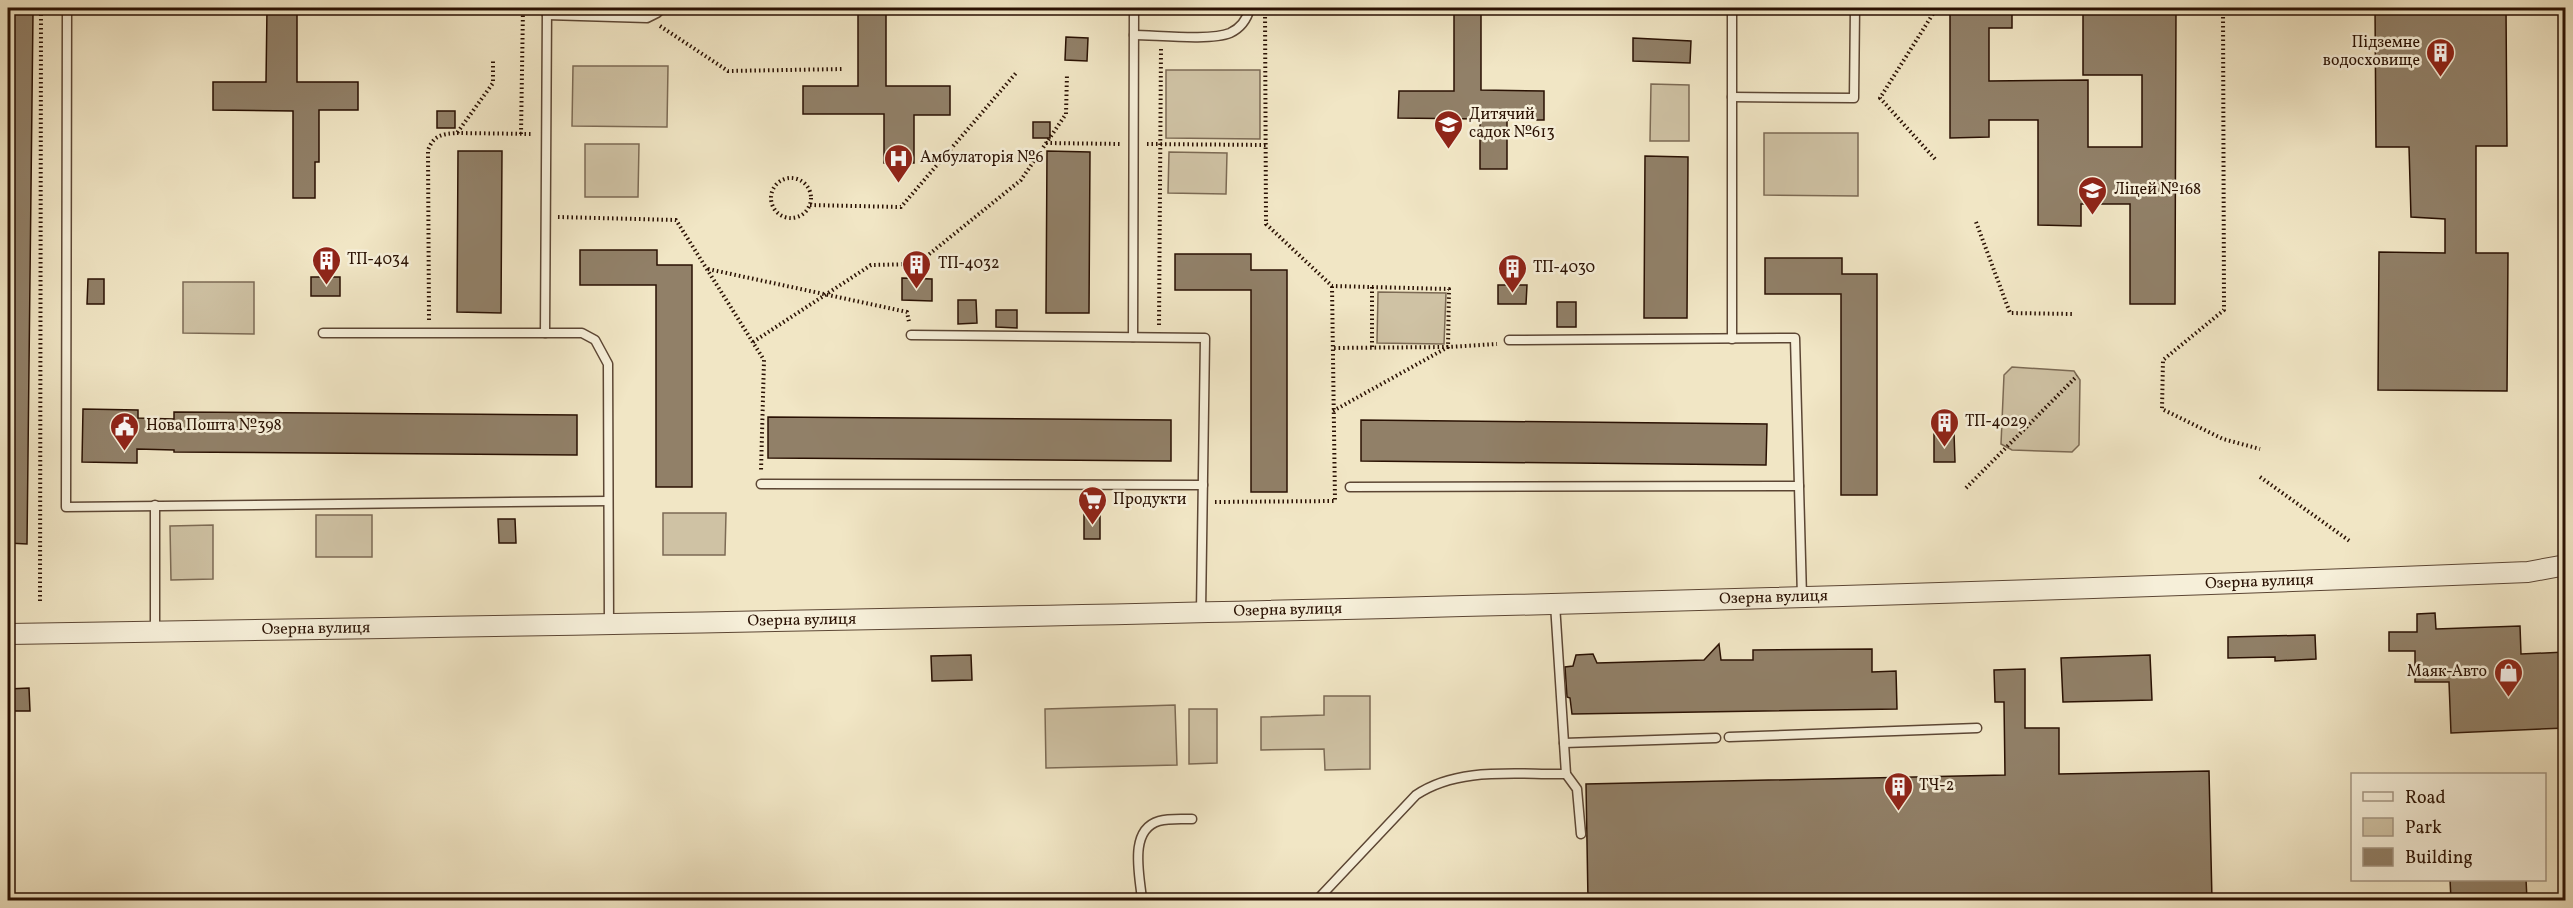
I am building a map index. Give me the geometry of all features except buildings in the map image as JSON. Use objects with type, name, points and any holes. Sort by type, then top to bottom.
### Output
[{"type":"street","name":"Озерна вулиця","points":[[8,634],[1201,612],[1802,597],[2528,573],[2565,565]]},
{"type":"lane","points":[[67,8],[66,507],[608,501]]},
{"type":"lane","points":[[545,333],[547,11],[647,18],[662,8]]},
{"type":"lane","points":[[1133,337],[1134,8]]},
{"type":"lane","points":[[1134,35],[1219,36],[1230,33],[1246,19],[1250,8]]},
{"type":"lane","points":[[1732,8],[1732,339]]},
{"type":"lane","points":[[1732,98],[1854,98],[1855,8]]},
{"type":"lane","points":[[323,333],[582,333],[595,340],[608,364],[609,624]]},
{"type":"lane","points":[[911,335],[1205,338],[1201,612]]},
{"type":"lane","points":[[1509,340],[1795,338],[1802,597]]},
{"type":"lane","points":[[761,484],[1203,485]]},
{"type":"lane","points":[[1350,487],[1799,486]]},
{"type":"lane","points":[[155,506],[155,632]]},
{"type":"lane","points":[[1556,603],[1566,774],[1577,789],[1581,834]]},
{"type":"lane","points":[[1729,737],[1977,728]]},
{"type":"lane","points":[[1564,743],[1716,738]]},
{"type":"lane","points":[[1317,900],[1416,795],[1428,787],[1462,777],[1566,774]]},
{"type":"lane","points":[[1142,900],[1138,848],[1139,839],[1144,830],[1161,820],[1192,819]]},
{"type":"path","points":[[40,601],[41,8]]},
{"type":"path","points":[[521,134],[523,8]]},
{"type":"path","points":[[1265,8],[1266,224],[1332,286],[1449,289],[1448,347]]},
{"type":"path","points":[[2223,8],[2224,310],[2163,360],[2162,409],[2223,439],[2260,449]]},
{"type":"path","points":[[1935,159],[1880,99],[1936,9]]},
{"type":"path","points":[[647,18],[728,70],[844,69]]},
{"type":"path","points":[[1159,337],[1162,35]]},
{"type":"path","points":[[457,133],[493,83],[493,59]]},
{"type":"path","points":[[810,205],[901,207],[1016,73]]},
{"type":"path","points":[[753,342],[871,266],[917,264],[1021,180],[1066,114],[1067,74]]},
{"type":"path","points":[[429,333],[428,150],[432,141],[441,134],[457,133],[546,134]]},
{"type":"path","points":[[1046,143],[1266,145]]},
{"type":"path","points":[[784,179],[797,179],[807,186],[810,192],[810,205],[807,211],[795,218],[782,216],[772,206],[772,193],[778,182],[784,179]]},
{"type":"path","points":[[546,217],[676,220],[764,360],[761,484]]},
{"type":"path","points":[[1976,222],[2010,313],[2072,314]]},
{"type":"path","points":[[707,269],[907,312],[911,335]]},
{"type":"path","points":[[1203,502],[1335,501],[1332,286]]},
{"type":"path","points":[[1372,287],[1372,348]]},
{"type":"path","points":[[1332,348],[1448,347],[1500,344],[1509,340]]},
{"type":"path","points":[[1333,411],[1448,347]]},
{"type":"path","points":[[1966,488],[2077,376]]},
{"type":"path","points":[[2260,477],[2351,542]]},
{"type":"green space","points":[[573,66],[668,66],[667,127],[572,126]]},
{"type":"green space","points":[[1166,70],[1260,70],[1260,139],[1166,138]]},
{"type":"green space","points":[[1651,84],[1689,85],[1689,141],[1650,141]]},
{"type":"green space","points":[[1764,133],[1858,133],[1858,196],[1764,195]]},
{"type":"green space","points":[[585,144],[639,144],[638,197],[585,197]]},
{"type":"green space","points":[[1169,152],[1227,153],[1226,194],[1168,193]]},
{"type":"green space","points":[[183,282],[254,282],[254,334],[183,333]]},
{"type":"green space","points":[[1378,292],[1446,293],[1444,344],[1377,343]]},
{"type":"green space","points":[[2012,367],[2074,371],[2080,380],[2079,445],[2072,452],[2012,450],[2001,444],[2004,375]]},
{"type":"green space","points":[[663,513],[726,513],[725,555],[663,555]]},
{"type":"green space","points":[[316,515],[372,515],[372,557],[316,557]]},
{"type":"green space","points":[[213,525],[213,579],[171,580],[170,526]]},
{"type":"green space","points":[[1324,696],[1370,696],[1370,769],[1325,770],[1324,749],[1261,750],[1261,717],[1324,715]]},
{"type":"green space","points":[[1175,705],[1177,765],[1046,768],[1045,709]]},
{"type":"green space","points":[[1189,709],[1217,709],[1217,763],[1189,764]]},
{"type":"place","name":"Підземне водосховище","points":[[2441,78]]},
{"type":"place","name":"Дитячий садок №613","points":[[1448,150]]},
{"type":"place","name":"Амбулаторія №6","points":[[899,184]]},
{"type":"place","name":"Ліцей №168","points":[[2093,216]]},
{"type":"place","name":"ТП-4034","points":[[326,286]]},
{"type":"place","name":"ТП-4032","points":[[917,290]]},
{"type":"place","name":"ТП-4030","points":[[1512,294]]},
{"type":"place","name":"ТП-4029","points":[[1944,448]]},
{"type":"place","name":"Нова Пошта №398","points":[[125,452]]},
{"type":"place","name":"Продукти","points":[[1092,526]]},
{"type":"place","name":"Маяк-Авто","points":[[2508,698]]},
{"type":"place","name":"ТЧ-2","points":[[1898,812]]}]
